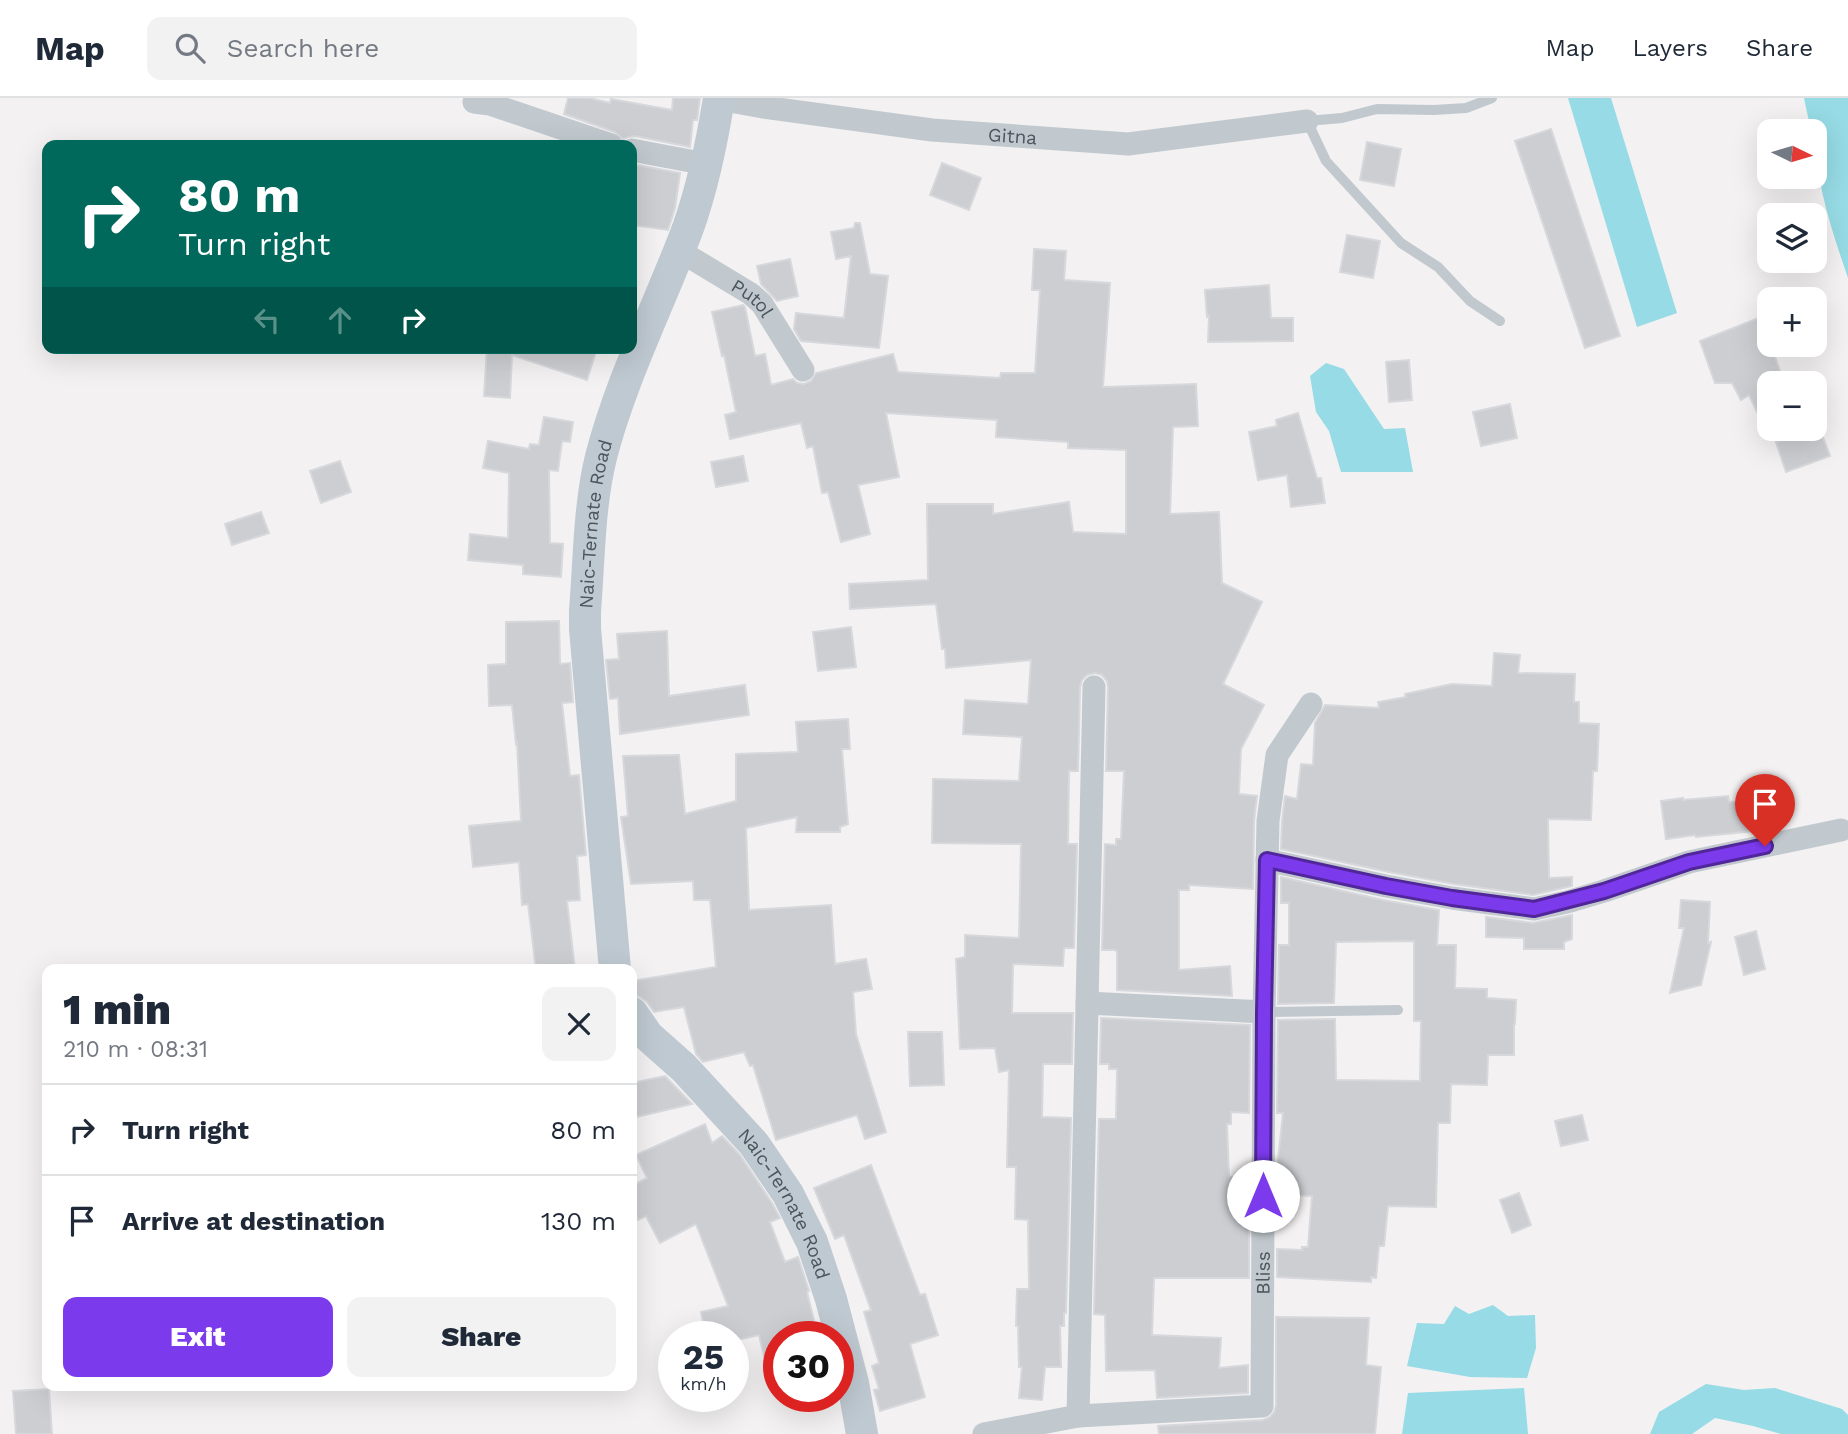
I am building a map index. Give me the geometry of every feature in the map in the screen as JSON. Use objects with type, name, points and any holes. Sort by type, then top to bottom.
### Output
[{"type":"main road","name":"Naic-Ternate Road","points":[[614,964],[585,629],[594,495],[601,456],[620,401],[688,228],[706,164],[719,99]]},
{"type":"main road","name":"Naic-Ternate Road","points":[[637,1020],[648,1035],[692,1076],[754,1144],[788,1194],[812,1242],[831,1299],[853,1383],[862,1434]]},
{"type":"street","name":"Gitna","points":[[719,99],[932,130],[1128,144],[1307,121]]},
{"type":"street","points":[[474,103],[489,104],[596,140]]},
{"type":"street","points":[[637,151],[706,164]]},
{"type":"street","name":"Putol","points":[[678,250],[751,294],[762,304],[803,370]]},
{"type":"street","points":[[1078,1416],[1094,687]]},
{"type":"street","name":"Bliss","points":[[984,1434],[1078,1416],[1262,1406],[1268,821],[1277,755],[1311,704]]},
{"type":"street","points":[[1267,860],[1386,886],[1534,909],[1604,891],[1689,862],[1841,830]]},
{"type":"street","points":[[1087,1003],[1264,1013]]},
{"type":"lane","points":[[1492,98],[1466,108],[1377,109],[1342,118],[1307,121],[1326,162],[1401,243],[1438,267],[1470,301],[1500,321]]},
{"type":"lane","points":[[1264,1013],[1398,1010]]},
{"type":"water","points":[[1568,98],[1611,98],[1677,313],[1637,327]]},
{"type":"water","points":[[1804,98],[1848,98],[1848,278],[1822,189],[1827,189],[1827,119],[1808,119]]},
{"type":"water","points":[[1326,363],[1344,369],[1384,429],[1405,428],[1413,472],[1341,472],[1329,431],[1316,412],[1310,376]]},
{"type":"water","points":[[1493,1305],[1508,1316],[1535,1315],[1536,1348],[1527,1378],[1470,1377],[1407,1366],[1417,1323],[1444,1324],[1455,1306],[1469,1314]]},
{"type":"water","points":[[1706,1384],[1744,1390],[1775,1388],[1842,1409],[1848,1415],[1848,1434],[1781,1434],[1715,1418],[1692,1434],[1650,1434],[1659,1412]]},
{"type":"water","points":[[1524,1388],[1528,1434],[1402,1434],[1408,1393]]},
{"type":"building","points":[[568,98],[589,98],[610,103],[611,99],[672,110],[673,98],[700,98],[697,120],[693,120],[690,147],[635,136],[623,139],[615,132],[564,114]]},
{"type":"building","points":[[1551,129],[1620,336],[1585,348],[1515,141]]},
{"type":"building","points":[[1367,142],[1401,149],[1394,186],[1360,180]]},
{"type":"building","points":[[942,163],[981,178],[969,210],[930,195]]},
{"type":"building","points":[[637,165],[680,173],[675,208],[668,230],[637,226]]},
{"type":"building","points":[[855,223],[860,223],[870,274],[888,276],[879,348],[801,341],[794,329],[796,313],[844,318],[851,256],[836,259],[831,232],[854,228]]},
{"type":"building","points":[[1347,235],[1380,241],[1373,278],[1340,272]]},
{"type":"building","points":[[1034,249],[1066,251],[1064,280],[1110,283],[1103,387],[1196,384],[1198,426],[1173,427],[1170,514],[1219,512],[1222,583],[1262,602],[1223,684],[1264,705],[1241,749],[1239,794],[1257,796],[1253,889],[1189,885],[1189,890],[1179,890],[1179,970],[1230,966],[1232,996],[1117,990],[1117,952],[1102,950],[1105,844],[1116,845],[1116,839],[1121,839],[1124,771],[1106,771],[1107,681],[1102,675],[1095,673],[1082,680],[1078,771],[1069,771],[1068,844],[1077,844],[1074,948],[1064,948],[1063,966],[1013,964],[1012,1013],[1073,1013],[1072,1064],[1043,1064],[1042,1117],[1071,1118],[1066,1313],[1064,1326],[1060,1326],[1061,1367],[1045,1367],[1042,1400],[1019,1398],[1022,1367],[1019,1367],[1016,1326],[1017,1289],[1029,1289],[1028,1220],[1015,1219],[1016,1167],[1007,1167],[1009,1070],[999,1072],[995,1048],[960,1049],[956,959],[965,957],[965,935],[1019,938],[1021,844],[932,843],[933,779],[1019,781],[1022,737],[963,734],[965,700],[1028,704],[1031,660],[946,668],[936,604],[850,609],[849,584],[928,580],[927,504],[993,504],[993,514],[1069,502],[1073,532],[1126,534],[1126,450],[1068,448],[1068,442],[996,437],[997,420],[886,413],[899,477],[858,485],[870,534],[841,542],[828,492],[822,493],[813,446],[807,448],[801,423],[730,439],[725,415],[736,412],[712,312],[743,305],[745,307],[755,356],[765,354],[771,385],[793,379],[804,384],[811,381],[816,373],[893,354],[898,372],[1000,378],[1001,373],[1035,373],[1040,290],[1032,290]]},
{"type":"building","points":[[790,259],[798,296],[777,301],[761,284],[757,266]]},
{"type":"building","points":[[1269,285],[1271,318],[1293,318],[1293,341],[1208,342],[1209,316],[1207,317],[1205,290]]},
{"type":"building","points":[[1757,319],[1757,357],[1775,357],[1780,371],[1757,371],[1757,412],[1749,395],[1741,400],[1732,383],[1715,383],[1700,341]]},
{"type":"building","points":[[487,354],[595,354],[587,380],[512,355],[510,398],[484,396]]},
{"type":"building","points":[[1409,360],[1412,400],[1389,402],[1386,362]]},
{"type":"building","points":[[1510,404],[1517,438],[1481,446],[1473,412]]},
{"type":"building","points":[[1298,413],[1317,478],[1321,478],[1325,503],[1291,507],[1287,475],[1258,480],[1249,432],[1277,426],[1276,420]]},
{"type":"building","points":[[544,417],[573,422],[570,442],[562,441],[558,471],[549,470],[550,543],[563,544],[561,577],[523,574],[523,565],[468,560],[470,534],[508,538],[509,473],[483,468],[488,441],[529,449],[530,444],[539,445]]},
{"type":"building","points":[[1824,441],[1830,456],[1786,472],[1776,442]]},
{"type":"building","points":[[743,456],[748,481],[716,487],[711,462]]},
{"type":"building","points":[[340,461],[351,492],[321,503],[310,471]]},
{"type":"building","points":[[261,512],[269,533],[232,545],[225,524]]},
{"type":"building","points":[[559,621],[560,664],[570,663],[573,702],[562,703],[570,776],[579,775],[586,855],[577,856],[580,900],[567,901],[574,964],[535,964],[528,904],[522,905],[519,862],[473,867],[469,826],[521,821],[512,705],[489,706],[488,665],[506,664],[506,622]]},
{"type":"building","points":[[851,627],[856,667],[818,671],[813,632]]},
{"type":"building","points":[[667,631],[669,696],[745,685],[749,715],[620,734],[618,698],[610,699],[606,660],[619,659],[617,634]]},
{"type":"building","points":[[1494,653],[1520,655],[1518,673],[1575,674],[1574,702],[1579,702],[1579,723],[1599,724],[1591,820],[1548,819],[1549,878],[1572,877],[1572,886],[1533,895],[1454,884],[1281,849],[1285,796],[1297,799],[1301,764],[1313,765],[1315,723],[1325,705],[1379,708],[1378,702],[1452,684],[1492,686]]},
{"type":"building","points":[[848,719],[850,749],[842,749],[848,824],[840,827],[840,832],[796,832],[797,817],[746,828],[749,910],[831,905],[835,964],[866,959],[872,989],[853,992],[856,1034],[886,1132],[865,1139],[857,1115],[776,1140],[753,1065],[750,1066],[744,1052],[703,1062],[696,1054],[684,1007],[654,1012],[647,1002],[637,996],[637,980],[716,967],[710,900],[694,900],[693,881],[631,884],[621,817],[628,816],[623,756],[679,755],[685,814],[736,801],[736,754],[798,752],[796,722]]},
{"type":"building","points":[[1728,796],[1729,802],[1762,800],[1764,830],[1666,839],[1661,801]]},
{"type":"building","points":[[1281,877],[1439,910],[1437,945],[1456,945],[1455,988],[1487,989],[1487,998],[1516,1000],[1514,1055],[1488,1055],[1487,1085],[1451,1084],[1450,1123],[1438,1123],[1436,1207],[1388,1206],[1384,1246],[1379,1246],[1376,1278],[1371,1277],[1371,1282],[1277,1277],[1277,1249],[1302,1250],[1302,1247],[1308,1247],[1312,1196],[1277,1194],[1283,1113],[1277,1113],[1278,1020],[1335,1019],[1336,1080],[1420,1081],[1421,1021],[1414,1021],[1414,941],[1336,942],[1334,1003],[1278,1004],[1279,945],[1289,945],[1289,903],[1281,903]]},
{"type":"building","points":[[1681,900],[1710,902],[1708,943],[1711,942],[1701,985],[1670,993],[1684,928],[1679,928]]},
{"type":"building","points":[[1572,915],[1572,939],[1564,942],[1564,949],[1524,949],[1524,938],[1486,937],[1486,917],[1533,923]]},
{"type":"building","points":[[1756,931],[1765,969],[1744,975],[1735,937]]},
{"type":"building","points":[[1101,1018],[1250,1025],[1249,1113],[1231,1112],[1231,1124],[1227,1124],[1229,1177],[1249,1176],[1249,1278],[1154,1278],[1152,1335],[1221,1338],[1219,1368],[1248,1365],[1248,1393],[1157,1398],[1155,1370],[1106,1371],[1105,1315],[1094,1314],[1099,1119],[1116,1119],[1117,1069],[1109,1069],[1109,1064],[1100,1064]]},
{"type":"building","points":[[908,1032],[942,1032],[944,1085],[910,1086]]},
{"type":"building","points":[[665,1076],[692,1104],[637,1117],[637,1082]]},
{"type":"building","points":[[1582,1115],[1588,1140],[1561,1146],[1555,1121]]},
{"type":"building","points":[[705,1124],[712,1143],[722,1136],[740,1155],[780,1218],[770,1222],[785,1262],[798,1257],[809,1291],[807,1292],[814,1321],[763,1321],[763,1352],[759,1335],[749,1337],[749,1321],[703,1321],[701,1312],[728,1306],[696,1224],[660,1243],[646,1216],[638,1220],[637,1183],[647,1178],[637,1155]]},
{"type":"building","points":[[871,1165],[920,1295],[925,1294],[938,1335],[910,1344],[925,1397],[880,1411],[874,1390],[879,1389],[872,1366],[879,1363],[864,1312],[871,1310],[844,1235],[835,1239],[814,1188]]},
{"type":"building","points":[[1519,1193],[1531,1225],[1512,1233],[1500,1200]]},
{"type":"building","points":[[1276,1317],[1369,1318],[1366,1365],[1381,1367],[1375,1434],[1159,1434],[1158,1426],[1263,1420],[1270,1417],[1276,1406]]},
{"type":"building","points":[[13,1391],[49,1391],[52,1434],[16,1434]]},
{"type":"route","points":[[1263,1196],[1267,860],[1386,886],[1534,909],[1604,891],[1689,862],[1765,846]]}]
